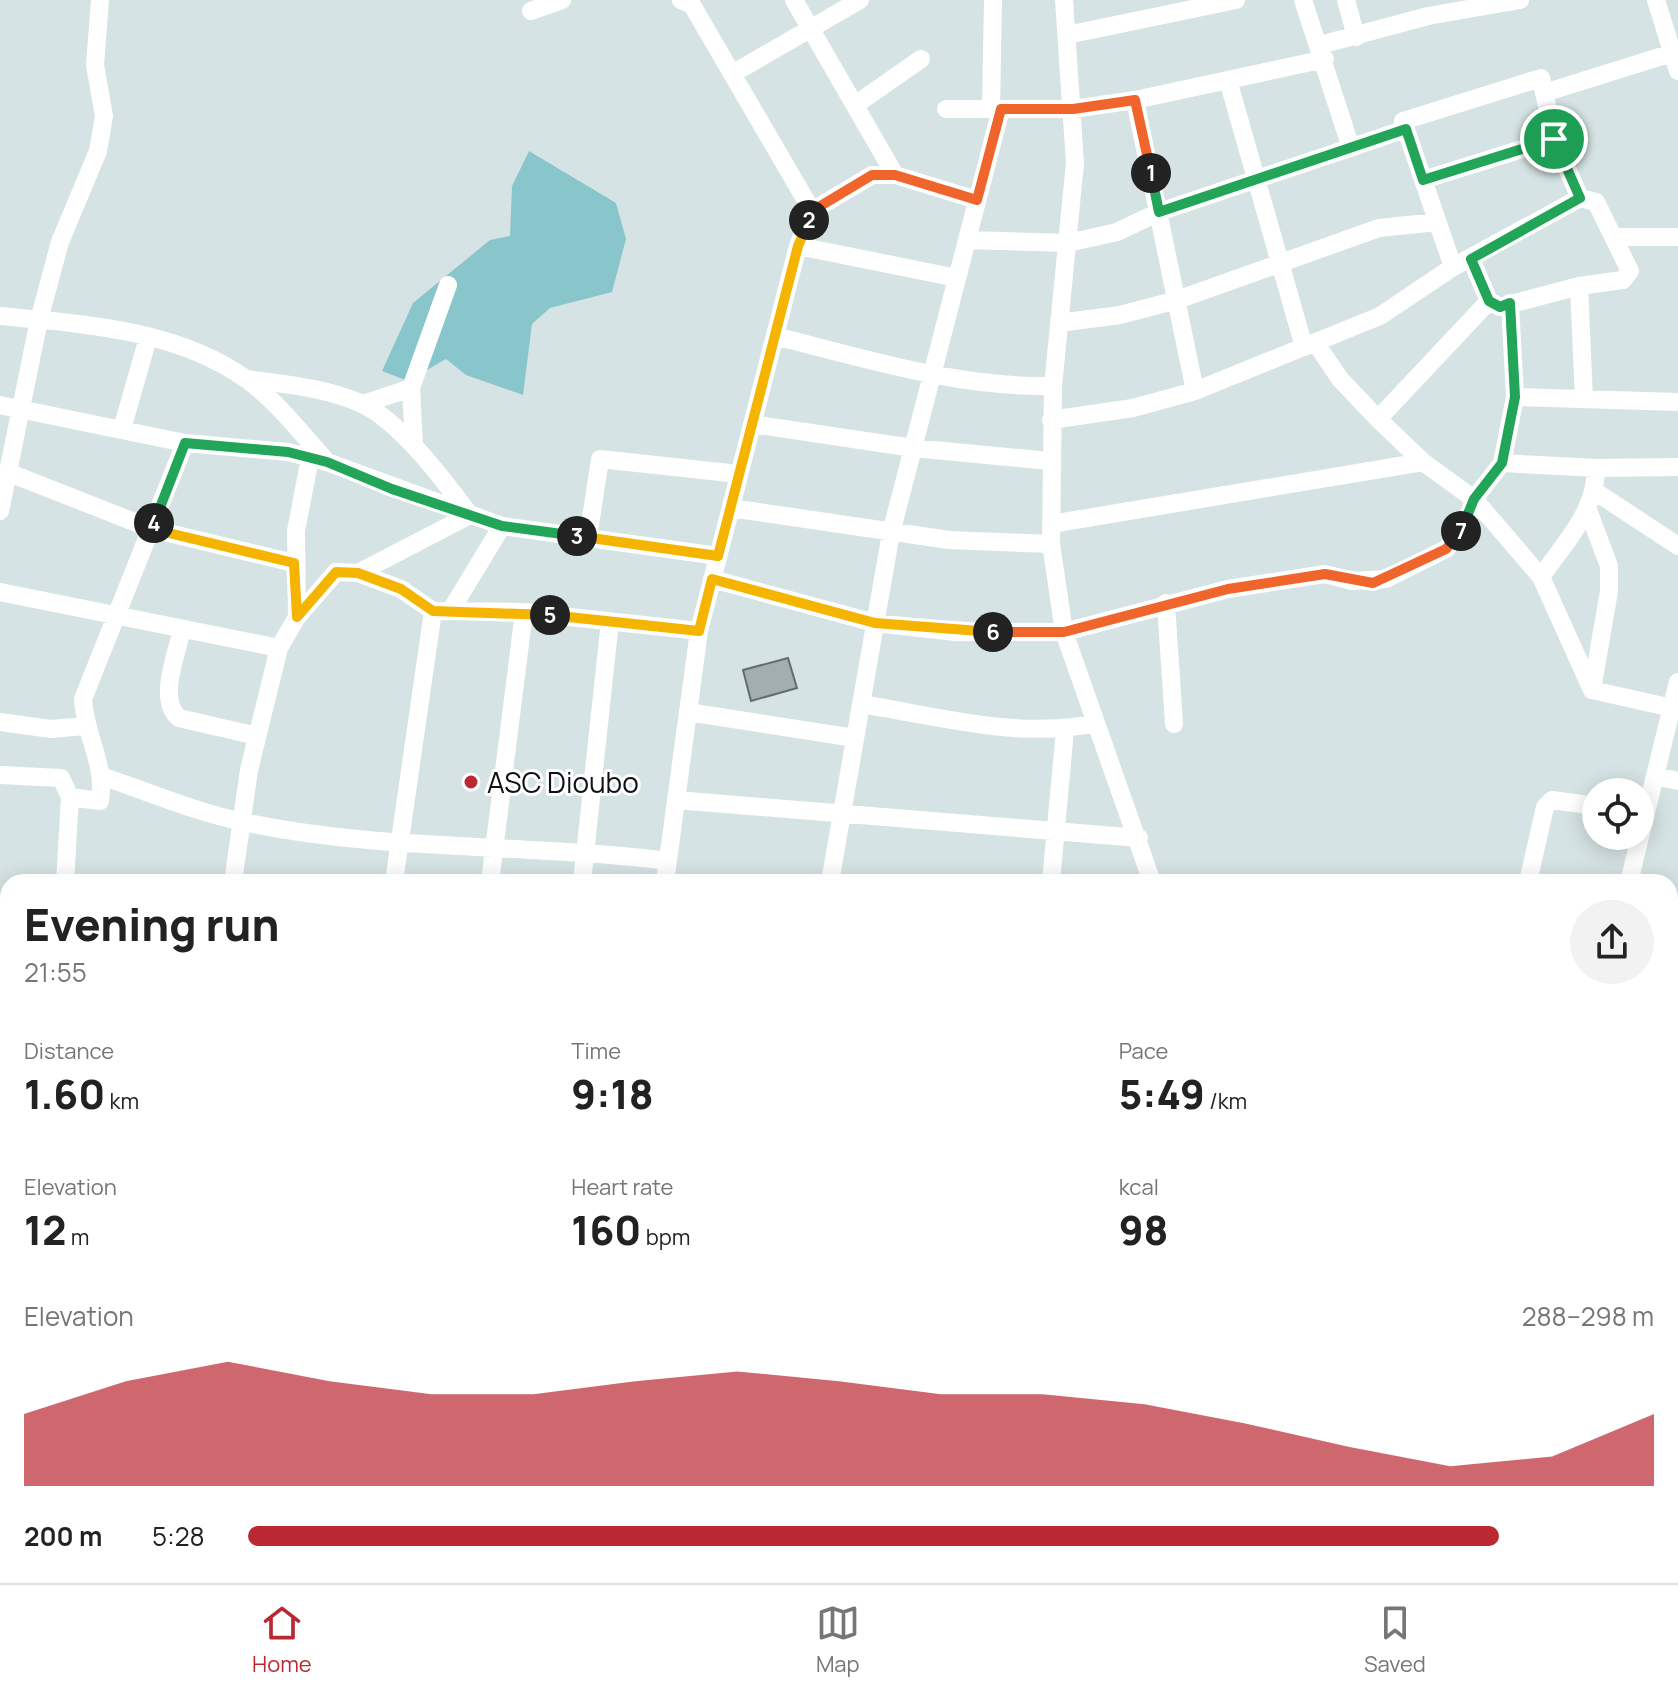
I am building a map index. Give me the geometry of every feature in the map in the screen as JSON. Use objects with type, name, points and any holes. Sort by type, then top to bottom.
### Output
[{"type":"street","points":[[0,508],[7,472],[9,406],[39,320],[60,242],[98,151],[104,116],[95,65],[100,0]]},
{"type":"street","points":[[531,11],[562,0]]},
{"type":"street","points":[[794,0],[895,175]]},
{"type":"street","points":[[732,74],[860,0]]},
{"type":"street","points":[[831,874],[891,533],[977,200],[996,109],[993,0]]},
{"type":"street","points":[[1064,0],[1075,163],[1053,386],[1051,544],[1064,632],[1150,874]]},
{"type":"street","points":[[1067,35],[1184,5],[1236,0]]},
{"type":"street","points":[[1303,0],[1351,148]]},
{"type":"street","points":[[1346,0],[1356,37]]},
{"type":"street","points":[[946,109],[1073,109],[1135,100],[1228,80],[1428,16],[1520,0]]},
{"type":"street","points":[[1544,93],[1675,62],[1656,0]]},
{"type":"street","points":[[688,2],[812,211]]},
{"type":"street","points":[[855,105],[921,59]]},
{"type":"street","points":[[1453,267],[1403,121],[1541,78],[1554,139],[1580,198]]},
{"type":"street","points":[[1228,80],[1280,264],[1309,345],[1423,462],[1474,499],[1541,577],[1592,690]]},
{"type":"street","points":[[1135,100],[1195,391]]},
{"type":"street","points":[[967,240],[1068,243],[1117,232],[1159,212],[1406,129]]},
{"type":"street","points":[[1423,180],[1554,139]]},
{"type":"street","points":[[666,874],[699,631],[798,246],[812,211],[872,175],[895,175],[977,200]]},
{"type":"street","points":[[1051,420],[1133,408],[1195,391],[1380,316],[1453,267],[1580,198],[1596,202],[1616,237],[1630,271],[1628,277],[1579,286],[1500,307],[1489,301],[1471,259]]},
{"type":"street","points":[[1059,323],[1120,315],[1177,300],[1379,228],[1437,222]]},
{"type":"street","points":[[1616,237],[1678,237]]},
{"type":"street","points":[[798,246],[957,278]]},
{"type":"street","points":[[414,445],[411,388],[448,285]]},
{"type":"street","points":[[1579,286],[1584,399]]},
{"type":"street","points":[[1378,419],[1489,301]]},
{"type":"street","points":[[712,579],[875,623],[956,632],[1064,632],[1166,603],[1325,574],[1352,581],[1386,579],[1446,549],[1465,527],[1474,499],[1502,463],[1515,397],[1510,303]]},
{"type":"street","points":[[0,316],[126,331],[195,351],[246,379],[288,417],[319,460],[294,563],[297,617]]},
{"type":"street","points":[[775,336],[932,375],[1003,387],[1053,386]]},
{"type":"street","points":[[122,429],[148,338]]},
{"type":"street","points":[[246,379],[291,385],[363,404],[414,445],[470,515]]},
{"type":"street","points":[[363,404],[411,388]]},
{"type":"street","points":[[1515,397],[1678,402]]},
{"type":"street","points":[[9,406],[185,443],[319,460],[502,526],[718,556]]},
{"type":"street","points":[[752,424],[913,448],[1050,461]]},
{"type":"street","points":[[70,797],[100,801],[104,777],[85,726],[83,699],[185,443]]},
{"type":"street","points":[[588,538],[600,459],[739,474]]},
{"type":"street","points":[[1051,524],[1423,462]]},
{"type":"street","points":[[1502,463],[1596,468],[1678,467]]},
{"type":"street","points":[[1541,577],[1588,510],[1596,492],[1596,468]]},
{"type":"street","points":[[7,472],[152,529],[294,563]]},
{"type":"street","points":[[1596,492],[1678,546]]},
{"type":"street","points":[[731,508],[949,540],[1051,544]]},
{"type":"street","points":[[1588,510],[1609,566],[1609,591],[1592,690]]},
{"type":"street","points":[[358,573],[470,515]]},
{"type":"street","points":[[395,874],[397,844],[442,610],[502,526]]},
{"type":"street","points":[[234,874],[257,736],[279,648],[297,617],[336,572],[358,573],[401,589],[442,610],[524,612],[699,631]]},
{"type":"street","points":[[0,592],[279,648]]},
{"type":"street","points":[[1166,603],[1174,724]]},
{"type":"street","points":[[491,874],[524,612]]},
{"type":"street","points":[[583,874],[610,621]]},
{"type":"street","points":[[182,629],[167,700],[173,713],[179,718],[257,736]]},
{"type":"street","points":[[1654,779],[1678,682]]},
{"type":"street","points":[[1592,690],[1672,708]]},
{"type":"street","points":[[861,704],[1003,726],[1065,730],[1096,723]]},
{"type":"street","points":[[688,712],[855,738]]},
{"type":"street","points":[[0,722],[51,729],[85,726]]},
{"type":"street","points":[[1052,874],[1065,730]]},
{"type":"street","points":[[0,775],[61,778],[70,797],[65,874]]},
{"type":"street","points":[[1655,776],[1678,781]]},
{"type":"street","points":[[104,777],[242,822],[397,844],[585,850],[668,861]]},
{"type":"street","points":[[1530,874],[1545,807],[1558,799],[1582,803]]},
{"type":"street","points":[[676,800],[1139,838]]},
{"type":"street","points":[[1631,874],[1636,850]]},
{"type":"shaded area","points":[[529,151],[616,203],[626,239],[612,292],[550,308],[532,324],[523,395],[466,375],[446,359],[408,381],[382,371],[413,303],[490,240],[510,236],[512,186]]},
{"type":"building","points":[[788,658],[797,688],[751,701],[743,670]]},
{"type":"place","name":"ASC Dioubo","points":[[471,782]]},
{"type":"route","points":[[1135,100],[1159,212],[1406,129],[1423,180],[1554,139],[1580,198],[1471,259],[1489,301],[1500,307],[1510,303],[1515,397],[1502,463],[1474,499],[1465,527],[1446,549],[1373,583],[1325,574],[1228,589],[1064,632],[956,632],[875,623],[712,579],[699,631],[524,612],[433,611],[401,589],[358,573],[336,572],[297,617],[294,563],[152,529],[185,443],[288,452],[327,462],[392,489],[502,526],[718,556],[798,246],[812,211],[872,175],[895,175],[977,200],[1001,109],[1073,109],[1135,100]]}]
